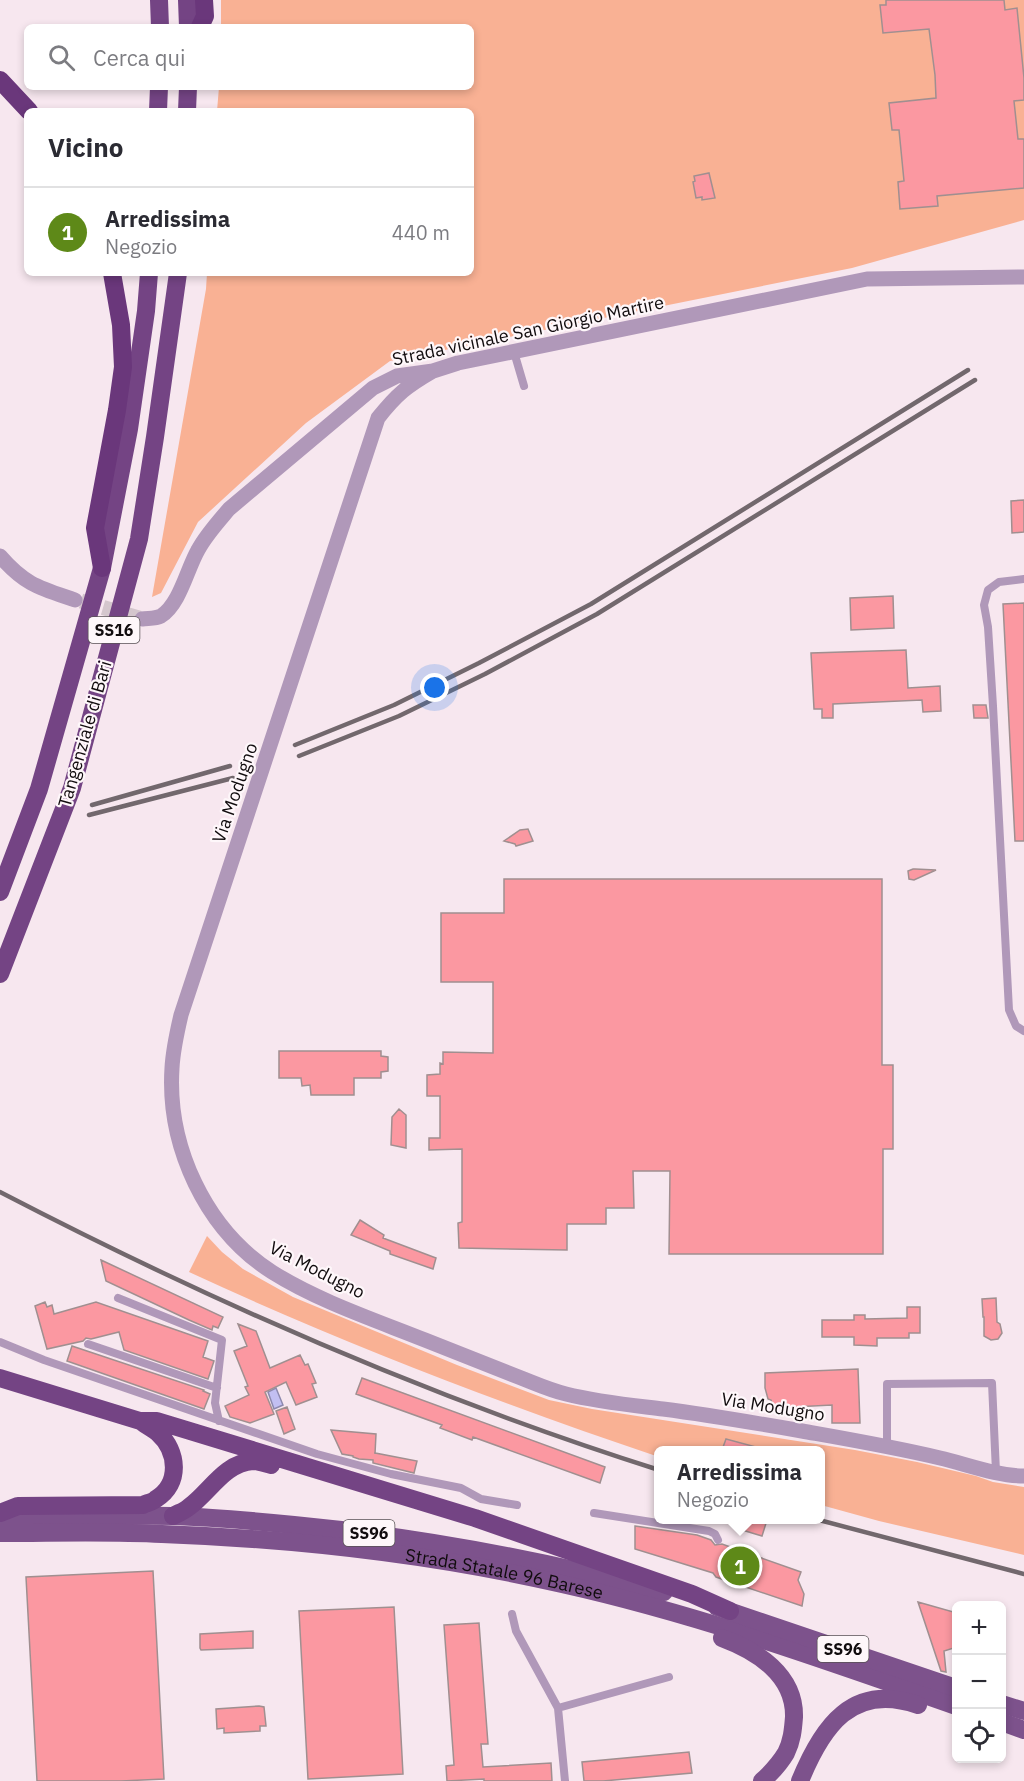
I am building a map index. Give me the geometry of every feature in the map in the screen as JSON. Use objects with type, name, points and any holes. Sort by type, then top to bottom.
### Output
[{"type":"highway","points":[[159,0],[160,24]]},
{"type":"highway","points":[[187,0],[188,24]]},
{"type":"highway","points":[[201,24],[205,16],[204,0]]},
{"type":"highway","points":[[0,80],[26,108]]},
{"type":"highway","points":[[158,108],[159,90]]},
{"type":"highway","points":[[187,108],[188,90]]},
{"type":"highway","points":[[102,568],[96,528],[123,367],[121,325],[113,276]]},
{"type":"highway","name":"Tangenziale di Bari","points":[[0,892],[39,789],[102,568],[129,429],[149,276]]},
{"type":"highway","name":"Tangenziale di Bari","points":[[0,974],[72,788],[139,539],[178,276]]},
{"type":"highway","points":[[0,1379],[140,1421],[159,1433],[170,1447],[175,1462],[174,1477],[167,1490],[156,1500],[143,1505],[18,1506],[0,1513]]},
{"type":"highway","points":[[140,1421],[157,1421],[475,1518],[692,1594],[730,1611]]},
{"type":"highway","points":[[173,1516],[189,1507],[218,1478],[242,1464],[254,1461],[272,1466],[318,1470]]},
{"type":"main road","name":"Strada Statale 96 Barese","points":[[0,1518],[173,1516],[258,1521],[431,1541],[597,1574],[730,1611],[952,1686]]},
{"type":"main road","name":"Strada Statale 96 Barese","points":[[0,1533],[160,1533],[367,1549],[439,1560],[561,1583],[637,1602],[799,1652],[952,1704]]},
{"type":"main road","points":[[637,1602],[696,1629],[738,1644],[770,1664],[782,1678],[791,1695],[794,1712],[793,1735],[786,1754],[762,1781]]},
{"type":"main road","points":[[800,1781],[812,1753],[828,1728],[842,1713],[860,1703],[879,1698],[900,1699],[952,1716]]},
{"type":"main road","points":[[1006,1705],[1024,1712]]},
{"type":"main road","points":[[1006,1723],[1024,1730]]},
{"type":"main road","points":[[1006,1735],[1024,1741]]},
{"type":"street","name":"Strada vicinale San Giorgio Martire","points":[[142,618],[160,616],[168,609],[198,551],[229,508],[373,388],[397,376],[433,371],[458,363],[867,279],[1024,277]]},
{"type":"street","name":"Via Modugno","points":[[433,371],[395,396],[378,418],[194,974],[174,1041],[173,1110],[177,1135],[197,1188],[218,1221],[237,1244],[255,1260],[285,1279],[360,1314],[563,1394],[799,1430],[1024,1476]]},
{"type":"street","points":[[0,556],[22,579],[75,600]]},
{"type":"lane","points":[[514,352],[524,386]]},
{"type":"lane","points":[[1024,579],[999,582],[988,590],[984,605],[992,683],[1009,1010],[1016,1026],[1024,1031]]},
{"type":"lane","points":[[118,1298],[222,1340],[215,1403],[219,1421]]},
{"type":"lane","points":[[0,1342],[317,1454],[391,1474],[461,1488],[481,1499],[517,1505]]},
{"type":"lane","points":[[88,1344],[217,1388]]},
{"type":"lane","points":[[887,1447],[887,1384],[993,1383],[996,1472]]},
{"type":"lane","points":[[475,1518],[481,1499]]},
{"type":"lane","points":[[594,1513],[654,1522]]},
{"type":"lane","points":[[664,1524],[709,1531],[715,1534],[718,1540]]},
{"type":"lane","points":[[512,1614],[516,1631],[558,1708],[565,1781]]},
{"type":"lane","points":[[558,1708],[669,1677]]},
{"type":"shaded area","points":[[221,0],[1024,0],[1024,220],[852,268],[390,361],[306,423],[198,522],[161,593],[152,597],[207,276],[474,276],[474,108],[217,108],[219,90],[474,90],[474,24],[221,24]]},
{"type":"shaded area","points":[[207,1236],[243,1269],[293,1297],[457,1365],[549,1400],[592,1409],[855,1450],[1024,1487],[1024,1555],[825,1506],[825,1446],[654,1446],[654,1455],[421,1371],[189,1272]]},
{"type":"water","points":[[276,1388],[283,1405],[274,1409],[268,1392]]},
{"type":"building","points":[[886,0],[1004,0],[1005,10],[1017,8],[1024,100],[1014,101],[1018,139],[1024,139],[1024,188],[937,196],[938,206],[900,209],[898,182],[904,181],[899,130],[892,130],[889,103],[936,98],[935,75],[929,29],[883,33],[880,5],[886,5]]},
{"type":"building","points":[[709,173],[715,198],[702,200],[702,197],[696,198],[694,176]]},
{"type":"building","points":[[1024,500],[1024,532],[1012,533],[1011,501]]},
{"type":"building","points":[[893,596],[894,628],[851,630],[850,598]]},
{"type":"building","points":[[1024,603],[1024,841],[1015,841],[1003,604]]},
{"type":"building","points":[[906,650],[908,688],[940,686],[941,711],[923,712],[922,700],[833,704],[833,718],[822,718],[822,709],[814,709],[811,653]]},
{"type":"building","points":[[973,705],[986,705],[988,718],[974,718]]},
{"type":"building","points":[[528,829],[533,841],[516,846],[504,841],[520,830]]},
{"type":"building","points":[[913,869],[936,870],[914,880],[909,879],[908,871]]},
{"type":"building","points":[[504,879],[882,879],[882,1065],[893,1065],[893,1149],[883,1149],[883,1254],[669,1254],[670,1171],[633,1171],[634,1208],[606,1208],[606,1224],[567,1224],[567,1250],[459,1248],[458,1223],[462,1222],[462,1149],[429,1150],[429,1138],[440,1138],[440,1096],[427,1096],[427,1075],[440,1074],[443,1052],[493,1053],[493,982],[441,982],[441,913],[504,913]]},
{"type":"building","points":[[279,1051],[381,1051],[381,1056],[388,1057],[388,1071],[381,1072],[381,1078],[354,1078],[354,1095],[311,1095],[310,1085],[302,1086],[301,1078],[279,1078]]},
{"type":"building","points":[[399,1109],[406,1115],[406,1148],[391,1145],[392,1117]]},
{"type":"building","points":[[360,1220],[384,1235],[383,1238],[436,1258],[433,1269],[390,1254],[390,1251],[351,1235]]},
{"type":"building","points":[[101,1260],[223,1317],[218,1328],[213,1326],[212,1330],[106,1281]]},
{"type":"building","points":[[996,1298],[997,1322],[1000,1324],[1002,1333],[998,1339],[991,1340],[984,1336],[982,1299]]},
{"type":"building","points":[[45,1302],[47,1307],[52,1305],[54,1314],[96,1302],[208,1341],[203,1357],[214,1361],[208,1379],[124,1350],[119,1332],[47,1349],[35,1306]]},
{"type":"building","points":[[907,1307],[920,1307],[920,1333],[909,1333],[909,1338],[877,1338],[877,1346],[854,1345],[854,1337],[822,1337],[822,1320],[854,1320],[854,1315],[865,1315],[865,1319],[907,1318]]},
{"type":"building","points":[[238,1324],[256,1331],[270,1368],[300,1355],[305,1365],[308,1364],[316,1383],[312,1384],[317,1397],[296,1405],[286,1382],[265,1392],[274,1414],[250,1423],[230,1417],[225,1406],[249,1395],[245,1387],[248,1386],[234,1351],[247,1346]]},
{"type":"building","points":[[72,1346],[204,1390],[210,1394],[204,1409],[67,1361]]},
{"type":"building","points":[[858,1369],[860,1423],[832,1423],[832,1405],[774,1408],[765,1388],[765,1373]]},
{"type":"building","points":[[362,1378],[605,1467],[600,1483],[473,1437],[472,1440],[440,1428],[442,1425],[356,1394]]},
{"type":"building","points":[[287,1407],[295,1429],[284,1434],[276,1411]]},
{"type":"building","points":[[331,1430],[376,1434],[375,1453],[417,1461],[414,1473],[373,1463],[373,1460],[342,1454]]},
{"type":"building","points":[[726,1439],[752,1446],[723,1446]]},
{"type":"building","points":[[744,1524],[766,1524],[762,1536],[742,1530]]},
{"type":"building","points":[[635,1526],[697,1535],[711,1540],[715,1545],[722,1544],[801,1572],[798,1580],[804,1594],[802,1606],[716,1577],[713,1573],[635,1549]]},
{"type":"building","points":[[153,1571],[164,1779],[37,1781],[26,1577]]},
{"type":"building","points":[[918,1602],[952,1612],[952,1649],[944,1651],[946,1672],[941,1671]]},
{"type":"building","points":[[394,1607],[403,1774],[308,1779],[299,1611]]},
{"type":"building","points":[[479,1623],[488,1744],[481,1744],[483,1767],[551,1763],[552,1781],[484,1781],[484,1779],[447,1781],[446,1766],[454,1765],[444,1625]]},
{"type":"building","points":[[253,1631],[253,1648],[201,1650],[200,1648],[200,1634]]},
{"type":"building","points":[[264,1707],[266,1726],[260,1726],[260,1731],[224,1733],[224,1728],[217,1729],[216,1709]]},
{"type":"building","points":[[689,1752],[692,1773],[584,1781],[582,1762]]},
{"type":"tunnel","points":[[81,601],[142,619]]},
{"type":"railway","points":[[295,745],[394,705],[591,604],[968,370]]},
{"type":"railway","points":[[299,756],[399,716],[485,674],[597,614],[975,380]]},
{"type":"railway","points":[[92,805],[230,766]]},
{"type":"railway","points":[[89,815],[233,778]]},
{"type":"railway","points":[[0,1192],[160,1272],[324,1345],[490,1412],[654,1468]]},
{"type":"railway","points":[[825,1522],[1024,1574]]},
{"type":"place","name":"Arredissima","points":[[740,1566]]}]
